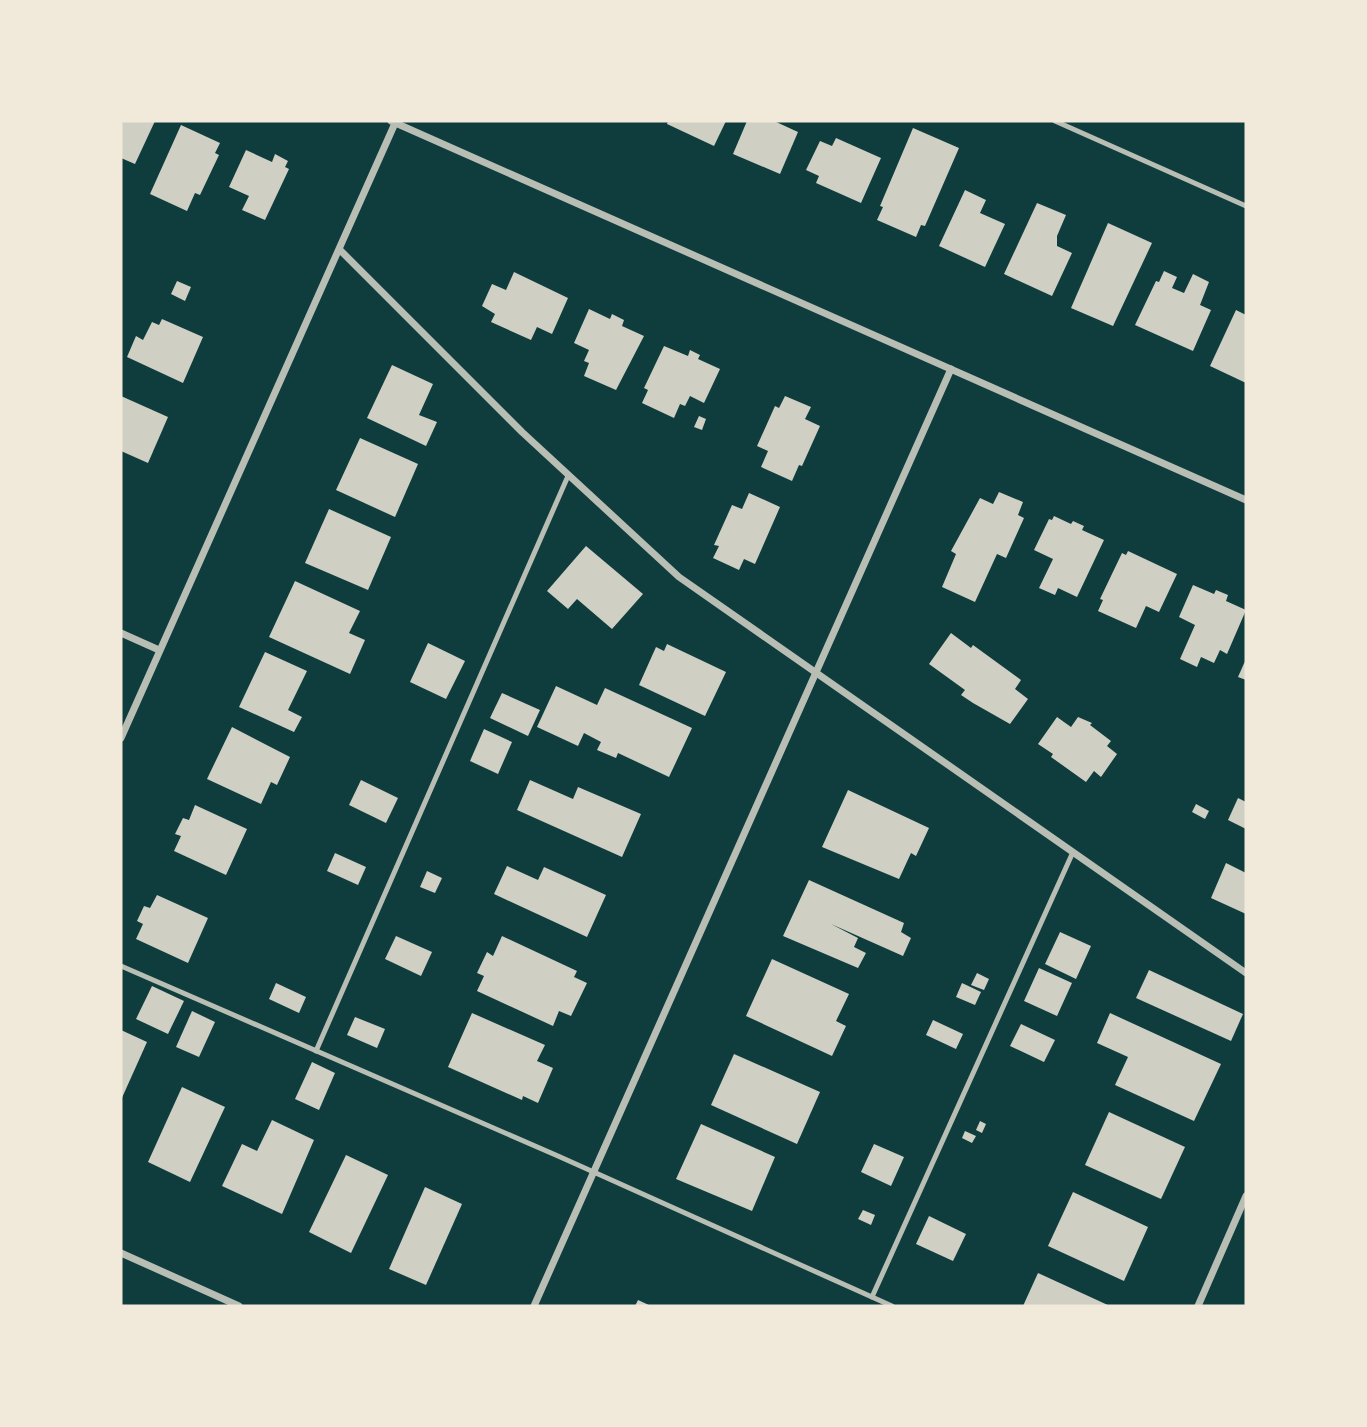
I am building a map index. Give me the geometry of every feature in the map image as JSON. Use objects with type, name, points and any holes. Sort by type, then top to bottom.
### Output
[{"type":"street","points":[[121,738],[340,250],[394,121],[1246,500]]},
{"type":"street","points":[[340,250],[568,476],[679,577],[1246,973]]},
{"type":"street","points":[[534,1306],[951,369]]},
{"type":"street","points":[[121,633],[159,650]]},
{"type":"street","points":[[1198,1306],[1246,1196]]},
{"type":"street","points":[[121,1253],[239,1306]]},
{"type":"lane","points":[[1055,121],[1246,206]]},
{"type":"lane","points":[[316,1051],[568,476]]},
{"type":"lane","points":[[872,1297],[1073,852]]},
{"type":"lane","points":[[121,966],[594,1172],[892,1306]]},
{"type":"building","points":[[121,121],[155,121],[135,164],[121,158]]},
{"type":"building","points":[[668,121],[726,121],[714,146],[667,124]]},
{"type":"building","points":[[747,121],[774,121],[798,132],[780,174],[733,154]]},
{"type":"building","points":[[181,125],[220,143],[215,153],[219,155],[200,195],[195,193],[187,211],[150,194]]},
{"type":"building","points":[[913,128],[959,148],[925,226],[921,225],[916,237],[877,220],[883,207],[880,206]]},
{"type":"building","points":[[836,138],[881,158],[861,203],[816,183],[819,176],[806,170],[820,141],[832,146]]},
{"type":"building","points":[[246,150],[272,162],[275,154],[288,161],[285,167],[289,169],[265,220],[242,210],[249,196],[229,187]]},
{"type":"building","points":[[965,190],[986,200],[980,213],[1005,224],[985,267],[939,246]]},
{"type":"building","points":[[1037,203],[1066,215],[1057,236],[1057,246],[1072,253],[1052,296],[1004,274]]},
{"type":"building","points":[[1108,223],[1152,243],[1113,326],[1071,308]]},
{"type":"building","points":[[1164,271],[1177,277],[1172,288],[1184,293],[1193,274],[1209,282],[1200,305],[1211,310],[1193,351],[1135,325],[1156,281],[1159,282]]},
{"type":"building","points":[[514,272],[568,298],[552,334],[537,327],[531,340],[491,322],[495,314],[482,306],[492,284],[506,290]]},
{"type":"building","points":[[177,281],[191,287],[185,301],[171,294]]},
{"type":"building","points":[[589,309],[610,319],[612,314],[624,320],[622,326],[644,336],[616,390],[584,376],[589,363],[584,361],[589,350],[574,343]]},
{"type":"building","points":[[1236,310],[1246,315],[1246,383],[1210,366]]},
{"type":"building","points":[[162,319],[203,337],[183,383],[127,357],[136,336],[143,340],[152,322],[159,325]]},
{"type":"building","points":[[664,346],[688,356],[690,350],[700,355],[698,359],[720,369],[704,403],[690,396],[685,406],[680,404],[674,418],[642,403],[648,390],[644,388]]},
{"type":"building","points":[[392,365],[433,384],[419,415],[437,422],[426,446],[367,418]]},
{"type":"building","points":[[121,396],[168,417],[148,463],[121,451]]},
{"type":"building","points":[[785,396],[811,407],[805,419],[820,426],[802,466],[799,465],[792,481],[761,467],[768,451],[757,446],[775,406],[779,408]]},
{"type":"building","points":[[699,416],[706,419],[702,430],[694,427]]},
{"type":"building","points":[[360,438],[418,464],[395,517],[336,490]]},
{"type":"building","points":[[999,492],[1023,502],[1018,515],[1024,518],[1006,558],[997,554],[975,602],[942,587],[956,554],[951,551],[980,498],[993,504]]},
{"type":"building","points":[[749,493],[780,507],[755,564],[744,559],[739,570],[713,558],[719,546],[714,545],[732,505],[742,509]]},
{"type":"building","points":[[329,509],[391,537],[368,590],[305,563]]},
{"type":"building","points":[[1054,516],[1071,524],[1073,521],[1084,526],[1082,530],[1104,540],[1077,597],[1058,588],[1055,595],[1039,588],[1053,559],[1034,550],[1049,519],[1052,520]]},
{"type":"building","points":[[586,546],[643,594],[612,629],[577,599],[568,609],[547,591]]},
{"type":"building","points":[[1128,551],[1177,574],[1159,612],[1146,606],[1136,628],[1098,611],[1103,600],[1100,599],[1122,553],[1126,555]]},
{"type":"building","points":[[295,581],[360,611],[349,633],[365,640],[350,674],[269,637]]},
{"type":"building","points":[[1193,585],[1214,594],[1216,590],[1228,595],[1226,601],[1246,610],[1227,654],[1220,650],[1214,663],[1201,657],[1197,667],[1180,659],[1195,625],[1179,617]]},
{"type":"building","points":[[951,633],[971,648],[973,645],[1021,680],[1015,689],[1028,699],[1010,724],[961,695],[965,690],[929,664]]},
{"type":"building","points":[[428,643],[465,661],[446,699],[410,682]]},
{"type":"building","points":[[667,644],[726,672],[705,716],[639,685],[656,647],[664,651]]},
{"type":"building","points":[[265,652],[307,671],[288,710],[302,717],[294,732],[239,707]]},
{"type":"building","points":[[1246,659],[1246,680],[1238,677]]},
{"type":"building","points":[[556,686],[597,705],[605,688],[692,728],[669,777],[618,753],[616,758],[597,750],[601,742],[584,733],[578,746],[537,727]]},
{"type":"building","points":[[502,693],[540,710],[528,736],[490,718]]},
{"type":"building","points":[[1057,717],[1071,727],[1078,717],[1092,723],[1090,725],[1111,741],[1107,746],[1117,754],[1101,777],[1094,771],[1086,782],[1051,757],[1053,754],[1038,744]]},
{"type":"building","points":[[232,727],[290,757],[277,785],[271,782],[261,804],[207,779]]},
{"type":"building","points":[[484,729],[512,742],[498,774],[470,761]]},
{"type":"building","points":[[361,780],[398,798],[386,823],[349,805]]},
{"type":"building","points":[[530,780],[573,799],[578,787],[641,814],[622,857],[517,810]]},
{"type":"building","points":[[848,790],[929,828],[916,856],[911,853],[899,879],[822,847]]},
{"type":"building","points":[[1238,798],[1246,802],[1246,829],[1228,820]]},
{"type":"building","points":[[1196,804],[1209,811],[1205,819],[1192,812]]},
{"type":"building","points":[[195,805],[247,829],[226,875],[174,851],[181,836],[175,834],[183,818],[189,820]]},
{"type":"building","points":[[335,853],[366,867],[358,885],[327,871]]},
{"type":"building","points":[[1226,863],[1246,873],[1246,914],[1211,898]]},
{"type":"building","points":[[507,866],[538,880],[544,867],[606,895],[587,937],[494,894]]},
{"type":"building","points":[[427,871],[442,878],[435,893],[420,887]]},
{"type":"building","points":[[809,880],[904,923],[901,932],[911,938],[903,956],[831,924],[858,938],[854,947],[866,953],[858,968],[783,936]]},
{"type":"building","points":[[157,895],[208,918],[188,963],[136,939],[143,924],[137,921],[144,906],[150,908]]},
{"type":"building","points":[[1060,932],[1091,946],[1076,979],[1045,964]]},
{"type":"building","points":[[396,936],[432,952],[421,976],[385,959]]},
{"type":"building","points":[[502,936],[577,971],[574,977],[587,983],[571,1016],[559,1011],[553,1026],[477,991],[484,976],[477,973],[487,952],[493,956]]},
{"type":"building","points":[[772,959],[849,994],[836,1021],[846,1026],[832,1056],[746,1016]]},
{"type":"building","points":[[1039,968],[1072,983],[1057,1016],[1024,1001]]},
{"type":"building","points":[[1149,970],[1243,1014],[1231,1041],[1136,998]]},
{"type":"building","points":[[977,973],[989,979],[984,990],[971,985]]},
{"type":"building","points":[[276,983],[306,997],[299,1013],[269,999]]},
{"type":"building","points":[[962,983],[981,992],[975,1005],[956,997]]},
{"type":"building","points":[[152,986],[184,1001],[168,1034],[136,1019]]},
{"type":"building","points":[[192,1011],[215,1022],[199,1057],[176,1047]]},
{"type":"building","points":[[472,1013],[545,1045],[537,1061],[553,1068],[538,1103],[523,1096],[522,1100],[448,1067]]},
{"type":"building","points":[[1110,1013],[1221,1064],[1194,1121],[1115,1085],[1128,1057],[1097,1043]]},
{"type":"building","points":[[355,1017],[385,1029],[377,1048],[347,1035]]},
{"type":"building","points":[[933,1020],[963,1034],[956,1049],[926,1035]]},
{"type":"building","points":[[1021,1024],[1055,1040],[1044,1062],[1010,1046]]},
{"type":"building","points":[[121,1030],[147,1042],[121,1100]]},
{"type":"building","points":[[734,1054],[820,1092],[797,1144],[711,1105]]},
{"type":"building","points":[[312,1062],[335,1073],[319,1110],[295,1099]]},
{"type":"building","points":[[182,1087],[225,1107],[190,1182],[148,1162]]},
{"type":"building","points":[[1109,1112],[1185,1147],[1161,1199],[1085,1165]]},
{"type":"building","points":[[272,1120],[314,1140],[282,1214],[222,1186],[242,1144],[257,1151]]},
{"type":"building","points":[[980,1121],[986,1124],[982,1133],[976,1130]]},
{"type":"building","points":[[701,1124],[775,1157],[752,1211],[676,1179]]},
{"type":"building","points":[[965,1131],[976,1136],[972,1143],[962,1138]]},
{"type":"building","points":[[874,1144],[904,1157],[891,1186],[861,1172]]},
{"type":"building","points":[[346,1155],[388,1175],[351,1253],[309,1232]]},
{"type":"building","points":[[425,1187],[462,1204],[426,1285],[389,1269]]},
{"type":"building","points":[[1073,1192],[1148,1227],[1124,1281],[1048,1246]]},
{"type":"building","points":[[863,1210],[875,1215],[871,1225],[858,1219]]},
{"type":"building","points":[[929,1216],[966,1234],[953,1261],[916,1244]]},
{"type":"building","points":[[1038,1273],[1110,1306],[1023,1306]]},
{"type":"building","points":[[638,1300],[651,1306],[635,1306]]}]
